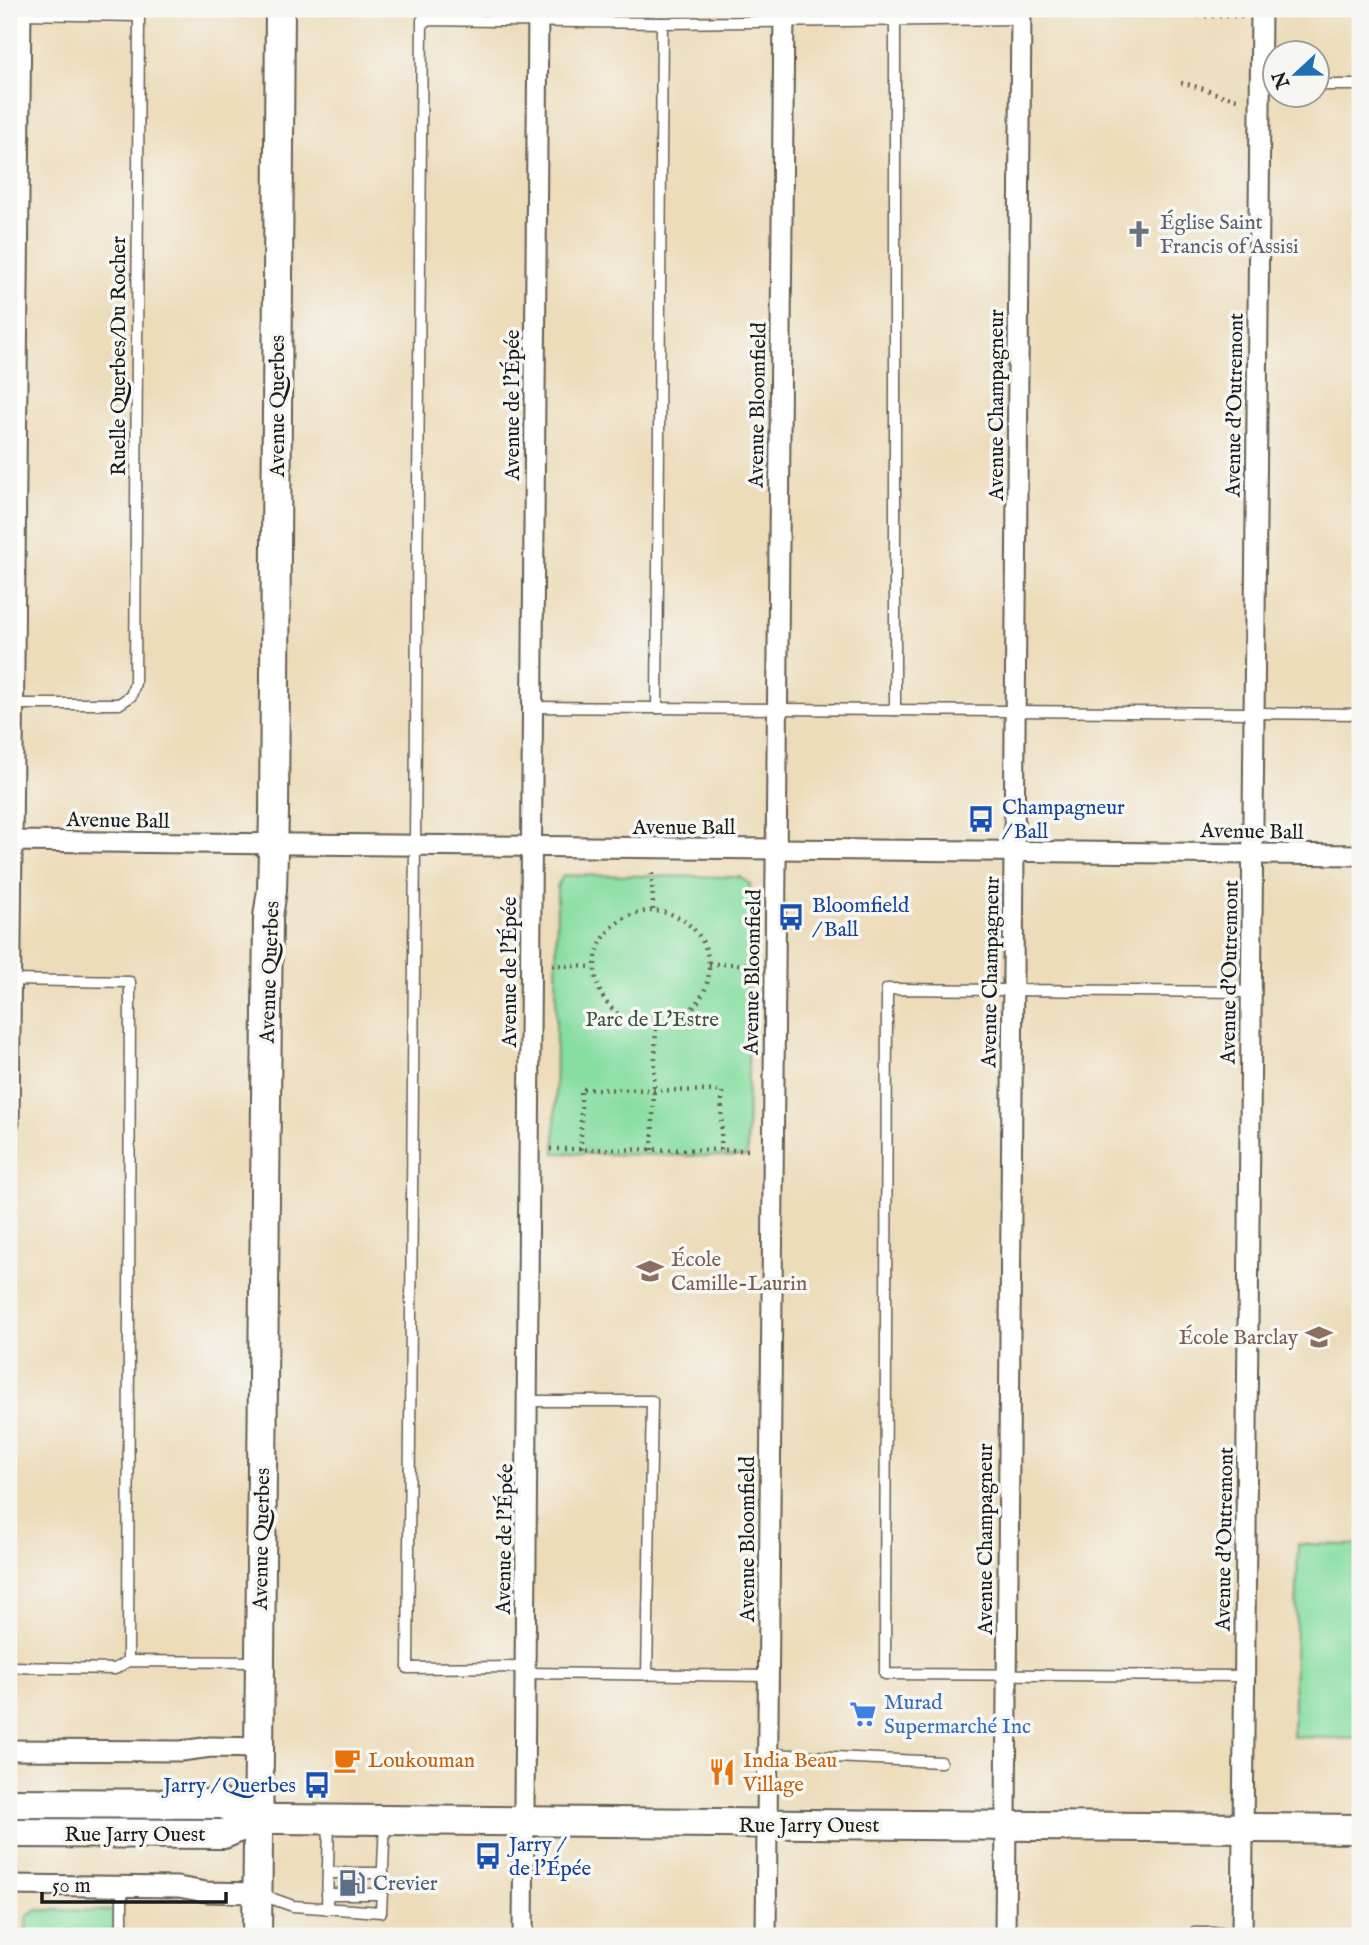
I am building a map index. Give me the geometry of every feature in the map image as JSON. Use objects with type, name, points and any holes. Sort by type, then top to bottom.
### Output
[{"type":"street","name":"Avenue Querbes","points":[[257,1936],[268,917],[272,890],[273,845],[280,9]]},
{"type":"street","points":[[9,1123],[21,12]]},
{"type":"street","name":"Avenue d'Outremont","points":[[1261,12],[1262,38]]},
{"type":"street","name":"Avenue Champagneur","points":[[1005,1936],[1021,14]]},
{"type":"street","name":"Avenue de l'Épée","points":[[523,1936],[538,15]]},
{"type":"street","name":"Avenue Bloomfield","points":[[766,1936],[784,15]]},
{"type":"street","name":"Avenue d'Outremont","points":[[1242,1935],[1254,713],[1265,108]]},
{"type":"street","name":"Avenue Ball","points":[[10,841],[1360,855]]},
{"type":"street","points":[[9,1750],[181,1751],[211,1747],[260,1748]]},
{"type":"street","name":"Rue Jarry Ouest","points":[[9,1803],[223,1804],[259,1819],[1360,1829]]},
{"type":"street","name":"Rue Jarry Ouest","points":[[9,1833],[223,1834],[259,1819]]},
{"type":"street","points":[[9,1885],[122,1886],[258,1893]]},
{"type":"lane","name":"Ruelle Querbes/Du Rocher","points":[[12,704],[119,704],[131,696],[135,683],[139,16],[21,12]]},
{"type":"lane","points":[[769,1676],[408,1668],[422,20],[538,15],[662,23],[784,15],[895,18],[1021,14]]},
{"type":"lane","points":[[895,18],[895,710]]},
{"type":"lane","points":[[657,708],[662,23]]},
{"type":"lane","points":[[1330,85],[1360,85]]},
{"type":"lane","points":[[533,707],[1360,715]]},
{"type":"lane","points":[[10,980],[130,982],[128,1661]]},
{"type":"lane","points":[[1245,1676],[885,1674],[887,989],[1252,992]]},
{"type":"lane","points":[[528,1401],[652,1401],[647,1675]]},
{"type":"lane","points":[[9,1667],[115,1669],[128,1661],[260,1662]]},
{"type":"lane","points":[[769,1754],[941,1762]]},
{"type":"lane","points":[[327,1909],[329,1820]]},
{"type":"lane","points":[[258,1893],[293,1906],[381,1912],[385,1820]]},
{"type":"lane","points":[[328,1873],[383,1873]]},
{"type":"lane","points":[[122,1886],[122,1936]]},
{"type":"lane","points":[[327,1894],[382,1894]]},
{"type":"lane","points":[[366,1912],[366,1925]]},
{"type":"lane","points":[[1194,1933],[1242,1935]]},
{"type":"path","points":[[1184,16],[1261,12]]},
{"type":"path","points":[[1181,83],[1200,86],[1230,98],[1260,91]]},
{"type":"path","points":[[652,873],[653,910]]},
{"type":"path","points":[[653,910],[685,921],[705,947],[709,964],[708,982],[701,998],[689,1012],[673,1022],[656,1026],[640,1025],[612,1010],[602,997],[594,967],[597,949],[606,933],[619,920],[635,912],[653,910]]},
{"type":"path","points":[[709,964],[754,964]]},
{"type":"path","points":[[552,965],[594,967]]},
{"type":"path","points":[[652,1150],[656,1026]]},
{"type":"path","points":[[581,1150],[581,1089],[722,1091],[721,1150]]},
{"type":"path","points":[[550,1149],[751,1150]]},
{"type":"green space","name":"Parc de L'Estre","points":[[563,876],[740,877],[750,884],[747,1157],[555,1153],[557,886]]},
{"type":"green space","points":[[1298,1544],[1360,1545],[1360,1739],[1293,1737]]},
{"type":"green space","points":[[37,1910],[116,1911],[115,1936],[25,1936],[27,1916]]},
{"type":"place","name":"Église Saint Francis of Assisi","points":[[1139,234]]},
{"type":"place","name":"Champagneur / Ball","points":[[981,819]]},
{"type":"place","name":"Bloomfield / Ball","points":[[791,917]]},
{"type":"place","name":"École Camille-Laurin","points":[[650,1271]]},
{"type":"place","name":"École Barclay","points":[[1319,1337]]},
{"type":"place","name":"Murad Supermarché Inc","points":[[863,1714]]},
{"type":"place","name":"Loukouman","points":[[347,1760]]},
{"type":"place","name":"India Beau Village","points":[[722,1772]]},
{"type":"place","name":"Jarry / Querbes","points":[[317,1785]]},
{"type":"place","name":"Jarry / de l'Épée","points":[[488,1856]]},
{"type":"place","name":"Crevier","points":[[352,1883]]}]
